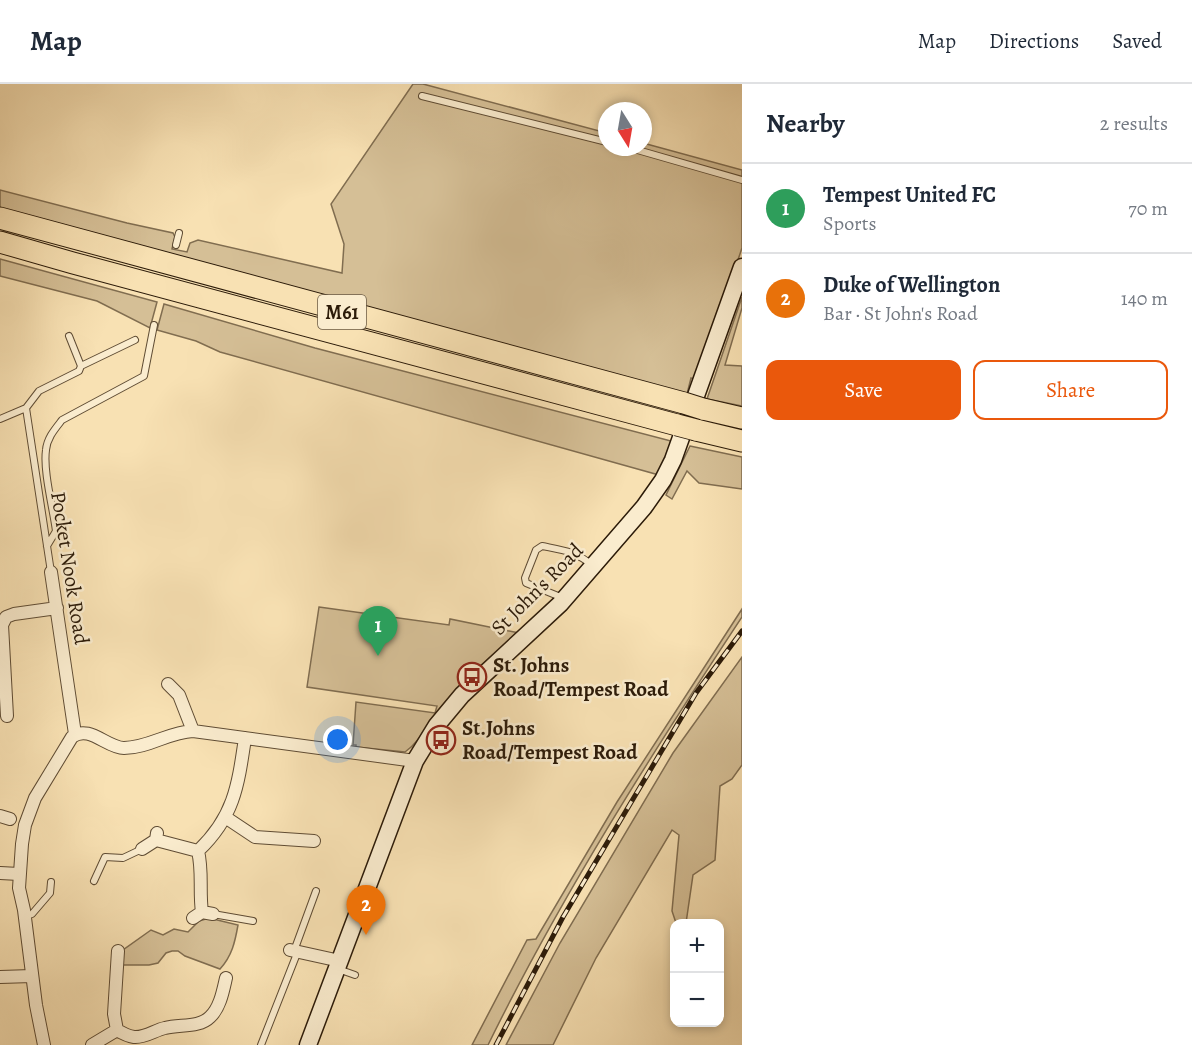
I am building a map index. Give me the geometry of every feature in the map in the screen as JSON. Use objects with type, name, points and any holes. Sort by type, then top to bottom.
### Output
[{"type":"highway","name":"M61","points":[[0,218],[73,240],[695,401],[742,418]]},
{"type":"highway","name":"M61","points":[[0,242],[84,267],[742,441]]},
{"type":"street","name":"St John's Road","points":[[308,1045],[415,761],[438,725],[462,695],[565,598],[644,507],[663,480],[695,401],[742,268]]},
{"type":"street","name":"Pocket Nook Road","points":[[51,572],[75,734]]},
{"type":"street","points":[[7,716],[2,625],[6,617],[14,614],[57,608]]},
{"type":"street","points":[[168,684],[179,695],[193,732]]},
{"type":"street","points":[[44,1045],[19,888],[19,874],[25,825],[32,805],[66,744],[75,734],[89,734],[124,748],[177,733],[193,732],[415,761]]},
{"type":"street","points":[[198,851],[215,833],[237,789],[245,738]]},
{"type":"street","points":[[225,817],[255,837],[305,843]]},
{"type":"street","points":[[142,849],[156,836],[198,851]]},
{"type":"street","points":[[198,851],[202,875],[200,890],[203,915]]},
{"type":"street","points":[[0,873],[19,874]]},
{"type":"street","points":[[118,951],[114,1014],[117,1030],[125,1035],[139,1037],[164,1028],[200,1023],[212,1016],[218,1007],[226,978]]},
{"type":"street","points":[[294,951],[338,965]]},
{"type":"street","points":[[0,977],[32,975]]},
{"type":"street","points":[[92,1045],[117,1030]]},
{"type":"lane","points":[[422,96],[598,140]]},
{"type":"lane","points":[[652,154],[742,180]]},
{"type":"lane","points":[[176,245],[179,233]]},
{"type":"lane","points":[[47,546],[56,531],[46,462],[46,448],[53,432],[62,420],[144,376],[154,325]]},
{"type":"lane","points":[[69,336],[81,366]]},
{"type":"lane","points":[[0,419],[26,408],[39,391],[79,371],[81,366],[135,340]]},
{"type":"lane","name":"Pocket Nook Road","points":[[26,408],[51,572]]},
{"type":"lane","points":[[565,598],[526,583],[525,578],[536,550],[542,546],[571,552],[582,556],[593,566]]},
{"type":"lane","points":[[94,881],[105,857],[123,858],[142,849]]},
{"type":"lane","points":[[25,916],[32,914],[50,893],[51,882]]},
{"type":"lane","points":[[261,1045],[316,891]]},
{"type":"lane","points":[[203,915],[253,921]]},
{"type":"lane","points":[[338,965],[355,975]]},
{"type":"shaded area","points":[[413,84],[423,84],[598,131],[598,156],[652,156],[652,145],[742,170],[742,248],[697,380],[691,378],[687,394],[0,209],[0,190],[173,233],[175,237],[172,249],[187,252],[190,243],[198,240],[342,273],[344,244],[331,204]]},
{"type":"shaded area","points":[[0,259],[157,302],[150,328],[97,301],[0,276]]},
{"type":"shaded area","points":[[742,297],[742,308],[725,365],[742,366],[742,406],[707,399]]},
{"type":"shaded area","points":[[164,304],[315,348],[671,441],[659,475],[220,352],[196,341],[157,330]]},
{"type":"shaded area","points":[[690,446],[742,457],[742,489],[699,483],[687,471],[672,499],[666,495]]},
{"type":"shaded area","points":[[319,607],[449,625],[450,619],[519,633],[460,686],[437,712],[416,742],[405,752],[356,747],[353,745],[356,702],[435,713],[437,706],[307,687]]},
{"type":"shaded area","points":[[742,609],[742,617],[674,721],[576,880],[488,1045],[472,1045],[527,940],[536,939],[617,802]]},
{"type":"shaded area","points":[[742,657],[742,765],[732,779],[720,786],[715,860],[693,875],[687,919],[675,919],[672,911],[679,835],[672,830],[596,958],[553,1045],[506,1045],[560,943],[673,753]]},
{"type":"shaded area","points":[[209,918],[238,925],[232,948],[220,969],[185,956],[178,951],[166,953],[158,963],[121,965],[123,950],[151,930],[163,935],[174,929],[188,932],[199,921]]},
{"type":"railway","points":[[496,1045],[563,917],[696,693],[742,631]]},
{"type":"place","name":"Tempest United FC","points":[[378,656]]},
{"type":"place","name":"St. Johns Road/Tempest Road","points":[[472,677]]},
{"type":"place","name":"St.Johns Road/Tempest Road","points":[[441,740]]},
{"type":"place","name":"Duke of Wellington","points":[[366,935]]}]
